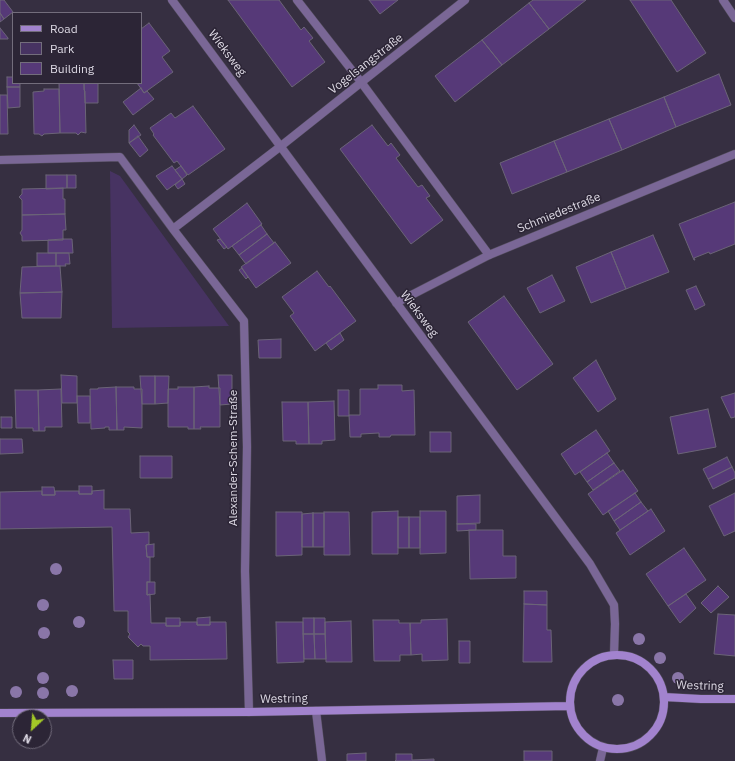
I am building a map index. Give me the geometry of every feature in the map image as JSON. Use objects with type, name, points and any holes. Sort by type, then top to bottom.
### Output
[{"type":"main road","points":[[614,654],[633,657],[648,667],[659,680],[664,697],[662,716],[654,732],[639,744],[621,750],[603,748],[586,739],[574,724],[569,706],[571,687],[581,670],[597,658],[614,654]]},
{"type":"main road","name":"Westring","points":[[664,697],[735,699]]},
{"type":"main road","name":"Westring","points":[[0,713],[249,712],[569,706]]},
{"type":"street","name":"Wieksweg","points":[[172,0],[590,564],[614,605],[614,654]]},
{"type":"street","points":[[297,0],[361,82],[489,255]]},
{"type":"street","name":"Vogelsangstraße","points":[[281,146],[465,0]]},
{"type":"street","points":[[723,0],[735,18]]},
{"type":"street","points":[[173,229],[281,146]]},
{"type":"street","name":"Schmiedestraße","points":[[396,303],[489,255],[735,154]]},
{"type":"street","name":"Alexander-Schem-Straße","points":[[0,160],[120,157],[173,229],[244,320],[247,447],[245,571],[249,712]]},
{"type":"street","points":[[316,710],[322,761]]},
{"type":"street","points":[[600,761],[603,748]]},
{"type":"green space","points":[[110,171],[120,176],[229,326],[112,328]]},
{"type":"building","points":[[0,0],[4,0],[13,12],[4,19],[0,13]]},
{"type":"building","points":[[228,0],[279,0],[301,30],[304,27],[313,38],[309,41],[325,62],[292,87]]},
{"type":"building","points":[[369,0],[398,0],[380,14]]},
{"type":"building","points":[[533,0],[586,0],[549,29],[529,3]]},
{"type":"building","points":[[630,0],[671,0],[706,53],[677,72]]},
{"type":"building","points":[[529,3],[549,29],[502,65],[482,40]]},
{"type":"building","points":[[0,13],[4,19],[0,22]]},
{"type":"building","points":[[149,23],[170,51],[162,57],[173,72],[144,93],[138,84],[142,84],[142,28]]},
{"type":"building","points":[[0,28],[8,38],[8,39],[0,39]]},
{"type":"building","points":[[482,40],[502,65],[455,102],[435,76]]},
{"type":"building","points":[[719,74],[731,105],[676,127],[664,97]]},
{"type":"building","points":[[7,77],[12,77],[12,84],[20,84],[20,87],[7,87]]},
{"type":"building","points":[[59,84],[84,84],[86,133],[81,132],[78,135],[76,133],[60,133]]},
{"type":"building","points":[[84,84],[98,84],[98,103],[85,103]]},
{"type":"building","points":[[7,87],[20,87],[20,107],[8,108]]},
{"type":"building","points":[[141,88],[144,93],[147,91],[154,99],[133,115],[123,102]]},
{"type":"building","points":[[44,89],[59,89],[60,133],[44,134],[42,136],[39,134],[34,134],[33,92],[44,91]]},
{"type":"building","points":[[0,95],[7,95],[8,134],[0,134]]},
{"type":"building","points":[[664,97],[676,127],[622,150],[609,119]]},
{"type":"building","points":[[193,106],[225,149],[188,175],[177,161],[174,163],[153,135],[154,134],[150,128],[171,113],[175,118]]},
{"type":"building","points":[[609,119],[622,150],[567,172],[554,141]]},
{"type":"building","points":[[134,125],[141,135],[129,143],[129,130]]},
{"type":"building","points":[[372,125],[388,146],[391,143],[400,155],[396,158],[418,187],[422,185],[430,196],[426,198],[443,220],[411,244],[340,149]]},
{"type":"building","points":[[138,136],[148,150],[140,157],[129,143]]},
{"type":"building","points":[[554,141],[567,172],[512,194],[500,163]]},
{"type":"building","points":[[172,166],[182,179],[167,190],[156,176]]},
{"type":"building","points":[[181,166],[187,175],[182,179],[175,170]]},
{"type":"building","points":[[46,175],[67,175],[67,188],[46,189]]},
{"type":"building","points":[[67,175],[76,175],[76,188],[67,188]]},
{"type":"building","points":[[182,179],[185,184],[178,189],[175,185]]},
{"type":"building","points":[[63,188],[65,214],[22,215],[22,200],[19,197],[22,194],[22,189]]},
{"type":"building","points":[[735,202],[735,244],[710,254],[709,252],[694,258],[694,260],[679,224]]},
{"type":"building","points":[[247,203],[262,224],[228,249],[213,229]]},
{"type":"building","points":[[65,214],[66,230],[63,230],[63,240],[22,241],[22,236],[20,233],[22,230],[22,215]]},
{"type":"building","points":[[261,225],[267,234],[239,255],[232,246]]},
{"type":"building","points":[[267,234],[274,243],[246,264],[239,255]]},
{"type":"building","points":[[653,235],[669,272],[626,289],[611,252]]},
{"type":"building","points":[[72,239],[73,253],[48,253],[48,240]]},
{"type":"building","points":[[220,239],[227,247],[224,249],[217,240]]},
{"type":"building","points":[[275,242],[291,263],[256,288],[241,267]]},
{"type":"building","points":[[611,252],[626,289],[591,303],[576,267]]},
{"type":"building","points":[[37,253],[56,253],[56,266],[37,266]]},
{"type":"building","points":[[56,253],[69,253],[70,264],[65,264],[66,266],[56,266]]},
{"type":"building","points":[[60,266],[62,292],[20,293],[22,267]]},
{"type":"building","points":[[242,268],[248,277],[246,279],[239,270]]},
{"type":"building","points":[[317,271],[356,321],[315,351],[290,316],[294,313],[282,297]]},
{"type":"building","points":[[552,275],[565,301],[540,313],[527,288]]},
{"type":"building","points":[[696,286],[705,305],[695,310],[686,290]]},
{"type":"building","points":[[62,292],[61,318],[22,318],[20,293]]},
{"type":"building","points":[[504,296],[553,364],[517,390],[468,322]]},
{"type":"building","points":[[340,333],[344,340],[331,350],[326,343]]},
{"type":"building","points":[[281,339],[281,358],[259,358],[258,340]]},
{"type":"building","points":[[596,360],[616,399],[598,412],[573,378]]},
{"type":"building","points":[[61,375],[77,376],[77,403],[62,403]]},
{"type":"building","points":[[218,375],[232,375],[232,404],[220,405]]},
{"type":"building","points":[[140,376],[155,376],[155,404],[142,404]]},
{"type":"building","points":[[155,376],[169,376],[168,403],[155,404]]},
{"type":"building","points":[[378,385],[402,385],[402,391],[414,390],[415,435],[391,435],[390,437],[379,437],[379,433],[361,434],[361,437],[350,437],[349,415],[360,415],[360,389],[378,389]]},
{"type":"building","points":[[209,386],[209,388],[220,388],[220,427],[200,427],[201,429],[194,429],[194,387]]},
{"type":"building","points":[[116,387],[117,430],[109,430],[109,427],[91,429],[90,389]]},
{"type":"building","points":[[116,387],[134,387],[134,389],[142,389],[142,428],[124,427],[124,430],[117,430]]},
{"type":"building","points":[[178,387],[194,387],[194,429],[188,429],[188,427],[168,427],[168,389],[178,389]]},
{"type":"building","points":[[61,389],[62,427],[45,427],[45,431],[39,431],[38,390]]},
{"type":"building","points":[[15,390],[38,390],[39,431],[33,431],[33,428],[16,428]]},
{"type":"building","points":[[338,390],[349,390],[349,416],[338,416]]},
{"type":"building","points":[[735,393],[735,417],[731,418],[721,397]]},
{"type":"building","points":[[77,396],[90,396],[90,423],[78,423]]},
{"type":"building","points":[[334,401],[335,440],[322,441],[322,444],[309,444],[308,402]]},
{"type":"building","points":[[282,402],[308,402],[309,444],[296,444],[296,441],[283,441]]},
{"type":"building","points":[[708,409],[716,447],[678,454],[670,417]]},
{"type":"building","points":[[1,417],[12,417],[12,428],[1,428]]},
{"type":"building","points":[[596,430],[610,451],[575,475],[561,454]]},
{"type":"building","points":[[430,432],[451,432],[451,452],[430,452]]},
{"type":"building","points":[[0,439],[22,439],[23,453],[0,454]]},
{"type":"building","points":[[607,453],[614,463],[587,482],[580,472]]},
{"type":"building","points":[[140,456],[172,456],[172,478],[140,478]]},
{"type":"building","points":[[727,457],[732,467],[708,479],[703,469]]},
{"type":"building","points":[[614,463],[620,471],[593,490],[587,482]]},
{"type":"building","points":[[732,467],[735,473],[735,478],[713,489],[708,479]]},
{"type":"building","points":[[623,470],[638,491],[603,515],[588,494]]},
{"type":"building","points":[[79,486],[92,486],[92,494],[79,494]]},
{"type":"building","points":[[42,487],[54,487],[55,495],[42,495]]},
{"type":"building","points":[[104,490],[104,509],[130,509],[131,533],[149,532],[149,544],[146,545],[147,557],[150,557],[150,582],[147,582],[147,595],[150,594],[151,623],[166,623],[166,626],[180,626],[180,622],[197,622],[197,625],[210,625],[210,622],[226,622],[227,659],[150,660],[150,646],[143,646],[141,644],[138,647],[128,637],[130,634],[128,632],[128,611],[114,611],[112,527],[0,529],[0,492],[42,491],[42,495],[55,495],[55,491],[79,491],[79,494],[92,494],[92,491]]},
{"type":"building","points":[[635,493],[641,502],[614,521],[608,511]]},
{"type":"building","points":[[735,493],[735,531],[724,536],[709,506]]},
{"type":"building","points":[[480,495],[480,523],[457,524],[457,496]]},
{"type":"building","points":[[641,502],[648,511],[620,530],[614,521]]},
{"type":"building","points":[[651,509],[665,531],[630,555],[616,533]]},
{"type":"building","points":[[398,511],[398,554],[372,554],[372,512]]},
{"type":"building","points":[[420,511],[446,511],[446,553],[420,554]]},
{"type":"building","points":[[276,512],[302,512],[302,555],[276,556]]},
{"type":"building","points":[[324,512],[349,512],[350,555],[324,555]]},
{"type":"building","points":[[313,513],[313,547],[302,547],[302,514]]},
{"type":"building","points":[[313,513],[324,513],[324,547],[313,547]]},
{"type":"building","points":[[398,517],[409,517],[409,548],[398,548]]},
{"type":"building","points":[[409,517],[420,517],[420,548],[409,548]]},
{"type":"building","points":[[457,524],[476,524],[476,530],[457,531]]},
{"type":"building","points":[[469,530],[503,530],[503,556],[516,556],[516,578],[470,579]]},
{"type":"building","points":[[154,544],[154,557],[147,557],[146,545]]},
{"type":"building","points":[[684,548],[706,580],[668,606],[646,574]]},
{"type":"building","points":[[147,582],[155,582],[155,594],[147,595]]},
{"type":"building","points":[[718,586],[729,597],[711,613],[701,603]]},
{"type":"building","points":[[524,591],[547,591],[547,605],[524,604]]},
{"type":"building","points":[[686,594],[696,608],[680,623],[668,606]]},
{"type":"building","points":[[524,604],[547,605],[547,630],[551,630],[552,662],[523,662]]},
{"type":"building","points":[[718,614],[735,615],[735,656],[714,654]]},
{"type":"building","points":[[210,617],[210,625],[197,625],[197,618]]},
{"type":"building","points":[[166,618],[180,618],[180,626],[166,626]]},
{"type":"building","points":[[303,618],[314,618],[314,634],[303,634]]},
{"type":"building","points":[[314,618],[325,618],[325,634],[314,634]]},
{"type":"building","points":[[447,619],[448,660],[422,661],[422,654],[411,655],[410,623],[421,623],[421,620]]},
{"type":"building","points":[[373,620],[399,620],[399,623],[410,623],[411,655],[400,655],[400,661],[374,661]]},
{"type":"building","points":[[351,621],[352,662],[326,662],[325,622]]},
{"type":"building","points":[[276,622],[303,622],[304,662],[277,663]]},
{"type":"building","points":[[303,634],[314,634],[315,659],[304,659]]},
{"type":"building","points":[[314,634],[325,634],[326,659],[315,659]]},
{"type":"building","points":[[459,641],[470,641],[470,663],[459,663]]},
{"type":"building","points":[[113,660],[133,660],[133,679],[114,679]]},
{"type":"building","points":[[524,751],[552,751],[552,761],[524,761]]},
{"type":"building","points":[[366,753],[366,761],[347,761],[347,754]]},
{"type":"building","points":[[396,754],[412,754],[412,760],[434,759],[434,761],[395,761]]}]
